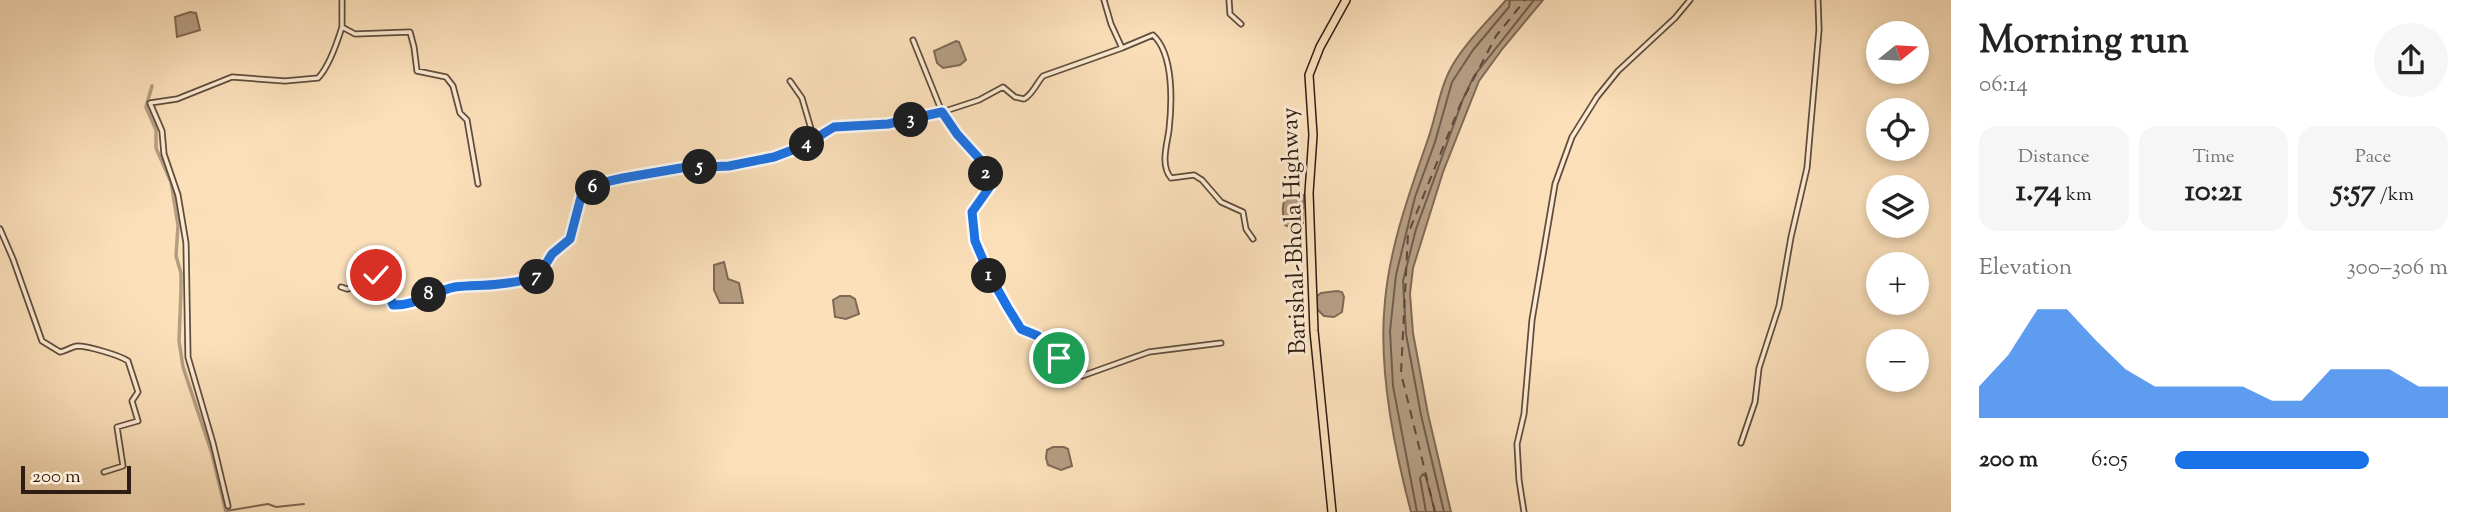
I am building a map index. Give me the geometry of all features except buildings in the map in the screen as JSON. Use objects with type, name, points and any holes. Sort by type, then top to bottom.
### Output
[{"type":"highway","name":"Barishal-Bhola Highway","points":[[1332,512],[1314,331],[1309,194],[1313,135],[1309,75],[1320,47],[1346,0]]},
{"type":"street","points":[[228,506],[188,357],[186,243],[177,195],[164,154],[162,131],[150,103],[177,99],[232,77],[285,80],[318,78],[325,70],[342,27],[342,0]]},
{"type":"street","points":[[1104,0],[1122,48]]},
{"type":"street","points":[[1229,0],[1230,13],[1241,23]]},
{"type":"street","points":[[1524,512],[1517,444],[1524,414],[1532,320],[1555,184],[1572,137],[1597,97],[1618,71],[1675,18],[1690,0]]},
{"type":"street","points":[[1741,443],[1755,402],[1759,368],[1779,306],[1807,168],[1815,95],[1818,0]]},
{"type":"street","points":[[342,27],[355,34],[410,32],[417,71],[446,77],[453,86],[460,113],[467,120],[471,132],[478,184]]},
{"type":"street","points":[[341,287],[347,289],[366,286],[365,277],[376,275],[382,278],[393,305],[405,305],[454,288],[537,278],[552,254],[570,239],[581,197],[601,183],[681,168],[729,166],[756,161],[790,152],[834,127],[888,124],[942,112],[979,100],[1003,87],[1015,97],[1024,99],[1031,95],[1043,76],[1153,35],[1160,41],[1170,74],[1169,129],[1165,156],[1167,174],[1171,178],[1194,175],[1202,180],[1221,202],[1243,212],[1246,229],[1252,239]]},
{"type":"street","points":[[913,40],[942,112],[957,134],[985,165],[989,188],[972,212],[975,241],[990,276],[1021,329],[1038,336],[1059,358],[1082,376],[1149,352],[1221,343]]},
{"type":"street","points":[[790,81],[802,98],[814,139]]},
{"type":"street","points":[[0,229],[42,341],[60,352],[74,346],[122,357],[128,361],[138,392],[132,401],[138,421],[117,427],[123,466],[104,472]]},
{"type":"water","points":[[1506,0],[1543,0],[1479,81],[1443,172],[1413,268],[1410,294],[1413,333],[1428,414],[1451,512],[1411,512],[1393,435],[1386,380],[1383,326],[1391,260],[1448,75],[1464,49]]},
{"type":"water","points":[[190,12],[196,13],[200,30],[177,37],[175,17]]},
{"type":"water","points":[[959,42],[966,60],[960,65],[943,68],[937,63],[934,51]]},
{"type":"water","points":[[1293,193],[1304,195],[1303,223],[1289,227],[1285,225],[1283,206],[1286,198]]},
{"type":"water","points":[[724,262],[728,279],[739,283],[743,303],[720,303],[714,290],[714,265]]},
{"type":"water","points":[[1342,292],[1344,297],[1342,312],[1334,317],[1324,316],[1316,308],[1316,297],[1321,293]]},
{"type":"water","points":[[840,296],[855,299],[859,314],[846,319],[835,317],[833,300]]},
{"type":"water","points":[[1053,447],[1068,449],[1072,466],[1061,470],[1048,465],[1047,450]]},
{"type":"waterway","points":[[152,86],[146,107],[156,130],[156,148],[171,182],[178,225],[176,256],[181,273],[179,341],[183,367],[212,454],[226,512]]},
{"type":"waterway","points":[[226,511],[268,504],[276,507],[304,504]]},
{"type":"ferry route","points":[[1435,512],[1401,373],[1408,234],[1461,103],[1496,36],[1525,0]]},
{"type":"route","points":[[376,275],[382,278],[393,305],[413,304],[422,297],[454,288],[537,278],[552,254],[570,239],[581,197],[601,183],[681,168],[729,166],[756,161],[790,152],[834,127],[888,124],[942,112],[957,134],[985,165],[989,188],[972,212],[975,241],[990,276],[1021,329],[1038,336],[1059,358]]}]
